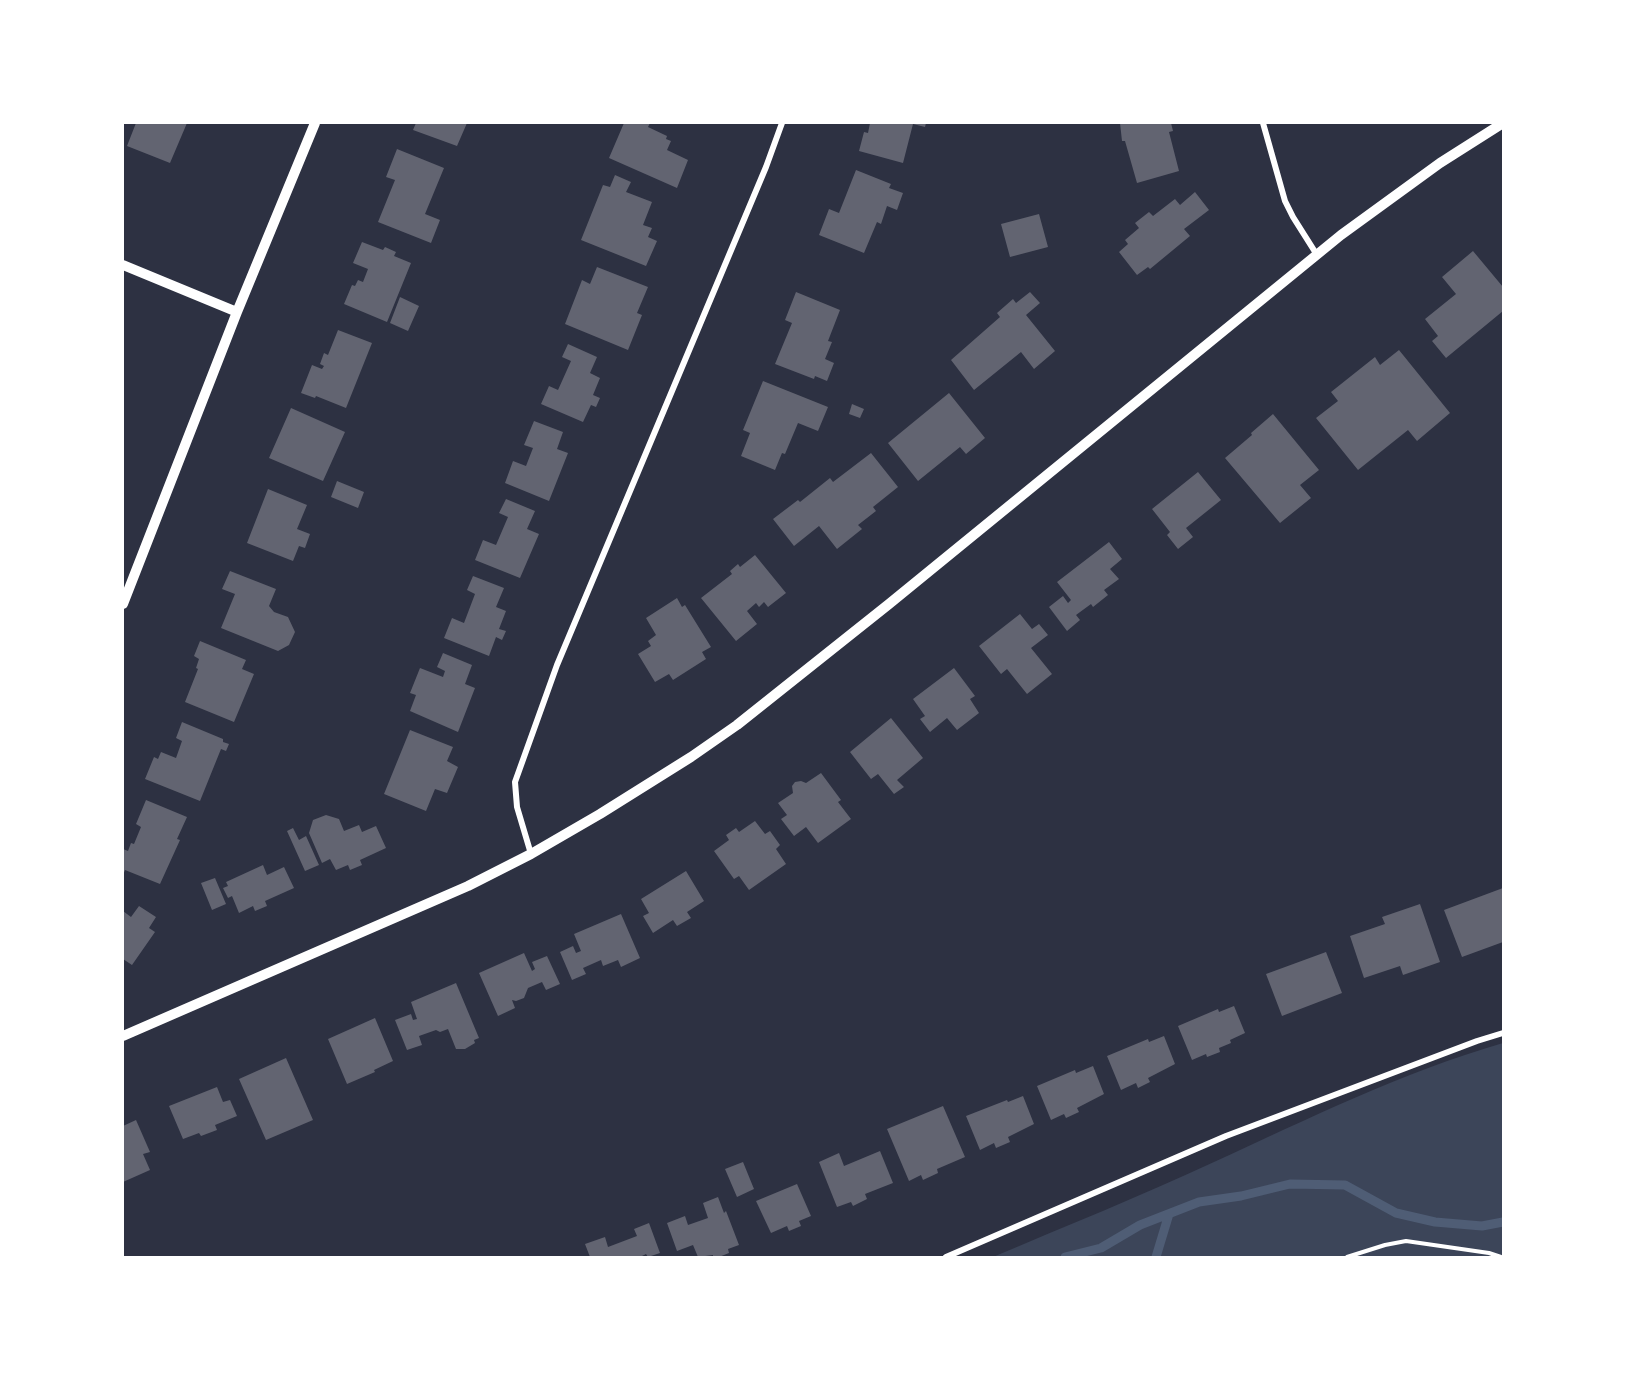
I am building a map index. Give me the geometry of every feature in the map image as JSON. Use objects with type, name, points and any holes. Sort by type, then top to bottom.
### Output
[{"type":"street","points":[[123,604],[237,312],[315,123]]},
{"type":"street","points":[[531,854],[517,807],[515,782],[556,665],[766,167],[782,123]]},
{"type":"street","points":[[1263,123],[1285,201],[1317,255]]},
{"type":"street","points":[[123,1036],[468,886],[531,854],[637,792],[737,725],[1317,255],[1395,195],[1472,141],[1503,123]]},
{"type":"street","points":[[123,265],[237,312]]},
{"type":"street","points":[[946,1257],[1226,1136],[1503,1033]]},
{"type":"path","points":[[1347,1257],[1406,1241],[1489,1253],[1501,1257]]},
{"type":"shaded area","points":[[1503,1043],[1503,1257],[993,1257],[1159,1187],[1392,1082]]},
{"type":"building","points":[[136,123],[187,123],[170,163],[127,146]]},
{"type":"building","points":[[416,123],[467,123],[457,146],[413,130]]},
{"type":"building","points":[[624,123],[650,123],[648,127],[667,136],[666,139],[671,141],[667,150],[688,160],[677,188],[609,158]]},
{"type":"building","points":[[870,123],[926,123],[925,127],[913,124],[903,163],[859,151],[864,132],[868,133]]},
{"type":"building","points":[[1120,123],[1171,123],[1173,131],[1169,132],[1179,171],[1137,183],[1125,141],[1122,141]]},
{"type":"building","points":[[397,149],[444,168],[425,214],[440,220],[431,243],[378,222],[395,180],[386,177]]},
{"type":"building","points":[[856,170],[891,184],[889,188],[903,193],[897,210],[887,206],[881,224],[877,222],[864,253],[819,235],[829,209],[839,213]]},
{"type":"building","points":[[615,175],[631,182],[626,192],[652,202],[643,225],[652,228],[648,237],[657,241],[646,266],[581,240],[603,185],[610,187]]},
{"type":"building","points":[[1195,192],[1209,210],[1184,229],[1190,236],[1150,269],[1148,267],[1137,275],[1119,252],[1128,244],[1125,240],[1139,228],[1135,223],[1149,212],[1153,216],[1175,199],[1180,205]]},
{"type":"building","points":[[1039,214],[1048,247],[1010,257],[1001,224]]},
{"type":"building","points":[[362,242],[383,250],[385,247],[396,252],[394,256],[411,263],[387,322],[344,304],[352,285],[355,286],[358,280],[363,282],[368,269],[353,263]]},
{"type":"building","points":[[1473,251],[1503,287],[1503,311],[1446,358],[1432,341],[1438,336],[1425,319],[1456,294],[1442,277]]},
{"type":"building","points":[[597,267],[648,287],[637,313],[642,315],[628,350],[565,324],[582,280],[590,284]]},
{"type":"building","points":[[796,292],[840,310],[828,341],[832,342],[825,359],[834,363],[827,381],[815,376],[814,379],[775,364],[792,323],[785,320]]},
{"type":"building","points":[[1030,292],[1040,303],[1026,315],[1055,351],[1034,369],[1021,352],[974,390],[951,360],[1000,317],[997,313],[1013,299],[1016,303]]},
{"type":"building","points":[[400,297],[419,306],[408,331],[390,323]]},
{"type":"building","points":[[338,330],[372,343],[346,408],[316,396],[315,398],[301,393],[312,365],[322,369],[324,366],[320,364],[324,353],[328,355]]},
{"type":"building","points":[[568,344],[597,357],[590,373],[600,378],[593,395],[600,398],[596,407],[591,405],[583,422],[541,404],[549,386],[558,390],[571,361],[562,357]]},
{"type":"building","points":[[1399,350],[1450,413],[1417,441],[1408,430],[1358,470],[1316,418],[1338,401],[1331,392],[1375,357],[1380,365]]},
{"type":"building","points":[[763,381],[828,407],[818,431],[798,423],[785,454],[782,453],[775,470],[741,456],[750,433],[743,430]]},
{"type":"building","points":[[949,393],[985,438],[966,454],[960,447],[918,481],[888,443]]},
{"type":"building","points":[[852,404],[864,409],[860,418],[849,414]]},
{"type":"building","points":[[291,408],[345,432],[323,481],[269,458]]},
{"type":"building","points":[[1273,414],[1319,470],[1300,485],[1311,498],[1280,523],[1225,458]]},
{"type":"building","points":[[534,421],[563,432],[557,449],[568,453],[549,501],[505,483],[513,461],[526,466],[533,448],[524,445]]},
{"type":"building","points":[[871,453],[898,487],[873,507],[876,511],[858,525],[862,529],[837,549],[819,526],[794,546],[773,519],[798,500],[800,502],[830,478],[833,482]]},
{"type":"building","points":[[1198,472],[1221,500],[1186,528],[1193,537],[1178,549],[1167,535],[1170,532],[1152,509]]},
{"type":"building","points":[[337,481],[364,492],[358,508],[331,497]]},
{"type":"building","points":[[268,489],[307,505],[297,529],[310,534],[305,548],[299,546],[293,561],[247,543]]},
{"type":"building","points":[[506,499],[535,511],[527,529],[539,534],[520,578],[475,560],[483,540],[496,545],[508,517],[499,513]]},
{"type":"building","points":[[1109,542],[1122,559],[1110,569],[1119,579],[1104,590],[1108,595],[1093,607],[1091,604],[1076,615],[1080,620],[1067,631],[1049,607],[1063,596],[1068,603],[1071,600],[1057,582]]},
{"type":"building","points":[[755,555],[786,593],[768,607],[764,602],[759,607],[756,603],[747,611],[757,624],[736,641],[701,598],[732,574],[730,571],[738,564],[740,567]]},
{"type":"building","points":[[230,571],[276,589],[269,606],[274,612],[288,617],[295,632],[289,645],[278,651],[221,628],[235,594],[222,589]]},
{"type":"building","points":[[473,576],[504,588],[496,607],[506,611],[499,629],[506,631],[502,640],[496,637],[489,656],[444,638],[452,618],[464,623],[475,594],[467,590]]},
{"type":"building","points":[[677,598],[682,607],[685,605],[711,647],[702,652],[706,659],[673,680],[669,674],[655,682],[638,654],[651,646],[648,641],[656,635],[646,618]]},
{"type":"building","points":[[1020,614],[1032,629],[1039,624],[1048,635],[1031,648],[1052,674],[1027,694],[1007,669],[1001,674],[979,646]]},
{"type":"building","points":[[200,641],[246,660],[242,669],[254,674],[234,722],[185,702],[198,669],[196,668],[199,659],[194,656]]},
{"type":"building","points":[[443,653],[472,665],[465,684],[475,688],[458,732],[410,711],[416,695],[410,693],[420,668],[443,677],[445,671],[437,667]]},
{"type":"building","points":[[954,668],[975,696],[970,699],[979,713],[957,730],[947,718],[930,732],[920,719],[925,716],[913,699]]},
{"type":"building","points":[[891,718],[923,758],[897,780],[904,787],[894,794],[878,774],[871,779],[850,752]]},
{"type":"building","points":[[182,722],[223,739],[223,742],[229,744],[226,751],[221,749],[200,801],[145,779],[154,757],[158,759],[161,752],[176,758],[182,741],[176,738]]},
{"type":"building","points":[[410,730],[453,747],[447,761],[458,767],[447,793],[435,789],[426,811],[384,794]]},
{"type":"building","points":[[821,773],[841,800],[838,802],[851,819],[818,843],[806,827],[794,836],[781,819],[787,815],[778,803],[793,793],[792,786],[795,782],[806,783]]},
{"type":"building","points":[[146,800],[187,817],[177,839],[180,840],[160,884],[125,870],[123,875],[123,849],[128,851],[131,843],[134,844],[141,827],[136,824]]},
{"type":"building","points":[[326,815],[339,819],[344,831],[359,825],[362,832],[376,826],[386,848],[360,860],[362,865],[350,870],[348,865],[336,870],[330,859],[322,863],[309,833],[313,820]]},
{"type":"building","points":[[755,821],[765,834],[770,831],[780,845],[776,849],[786,864],[749,890],[739,876],[734,879],[714,851],[729,840],[726,835],[736,828],[739,832]]},
{"type":"building","points":[[293,828],[299,840],[306,836],[319,865],[305,871],[287,831]]},
{"type":"building","points":[[263,865],[267,875],[284,867],[294,888],[265,901],[267,906],[255,911],[253,906],[239,913],[232,896],[228,898],[223,888],[228,886],[226,882]]},
{"type":"building","points":[[686,871],[704,901],[687,912],[691,918],[677,926],[673,920],[653,933],[643,916],[649,913],[641,899]]},
{"type":"building","points":[[215,878],[226,904],[212,910],[201,883]]},
{"type":"building","points":[[1503,888],[1503,942],[1462,957],[1444,910]]},
{"type":"building","points":[[1420,904],[1440,962],[1403,975],[1400,966],[1364,978],[1350,936],[1385,924],[1382,917]]},
{"type":"building","points":[[139,906],[156,917],[149,928],[155,932],[132,965],[123,959],[123,911],[131,917]]},
{"type":"building","points":[[621,914],[640,958],[621,967],[618,960],[603,966],[601,960],[583,968],[586,974],[572,980],[560,952],[573,946],[576,953],[581,951],[574,934]]},
{"type":"building","points":[[1326,952],[1342,993],[1282,1016],[1266,974]]},
{"type":"building","points":[[524,953],[532,971],[535,969],[532,962],[547,956],[560,984],[546,990],[542,982],[528,988],[524,998],[512,1000],[515,1008],[498,1016],[479,973]]},
{"type":"building","points":[[456,983],[479,1038],[465,1049],[456,1049],[448,1029],[440,1032],[436,1030],[419,1036],[422,1045],[407,1050],[395,1020],[411,1014],[413,1020],[417,1019],[411,1002]]},
{"type":"building","points":[[1234,1006],[1245,1033],[1219,1048],[1220,1052],[1207,1057],[1206,1054],[1192,1060],[1178,1026],[1218,1009],[1219,1012]]},
{"type":"building","points":[[375,1018],[393,1061],[347,1084],[328,1039]]},
{"type":"building","points":[[1164,1036],[1175,1064],[1148,1078],[1150,1082],[1138,1088],[1136,1083],[1121,1090],[1107,1056],[1148,1039],[1149,1042]]},
{"type":"building","points":[[286,1058],[313,1120],[266,1140],[239,1079]]},
{"type":"building","points":[[1093,1066],[1104,1094],[1077,1108],[1079,1112],[1066,1118],[1064,1114],[1051,1120],[1037,1086],[1075,1070],[1076,1073]]},
{"type":"building","points":[[217,1087],[223,1102],[230,1100],[237,1116],[215,1125],[217,1130],[183,1139],[169,1106]]},
{"type":"building","points":[[1023,1096],[1034,1124],[1008,1137],[1010,1142],[996,1148],[994,1143],[980,1150],[966,1116]]},
{"type":"building","points":[[943,1106],[965,1157],[937,1169],[938,1173],[923,1180],[921,1175],[909,1181],[887,1129]]},
{"type":"building","points":[[136,1120],[150,1152],[143,1154],[150,1170],[123,1182],[123,1126]]},
{"type":"building","points":[[880,1151],[893,1183],[865,1194],[867,1199],[853,1206],[851,1202],[837,1207],[819,1162],[839,1153],[844,1166]]},
{"type":"building","points":[[743,1162],[754,1189],[737,1197],[725,1169]]},
{"type":"building","points":[[797,1184],[811,1216],[799,1221],[801,1226],[789,1231],[787,1226],[771,1233],[756,1201]]},
{"type":"building","points":[[718,1197],[739,1245],[728,1249],[729,1253],[719,1257],[713,1257],[713,1255],[698,1257],[693,1245],[677,1251],[667,1223],[685,1216],[688,1225],[708,1218],[703,1203]]},
{"type":"building","points":[[649,1223],[660,1253],[648,1257],[646,1254],[640,1257],[590,1257],[585,1244],[605,1237],[608,1247],[637,1236],[634,1229]]},
{"type":"waterway","points":[[1065,1257],[1101,1248],[1140,1225],[1199,1202],[1241,1196],[1290,1184],[1345,1185],[1396,1213],[1435,1222],[1482,1226],[1503,1222]]},
{"type":"waterway","points":[[1156,1257],[1169,1214]]}]
